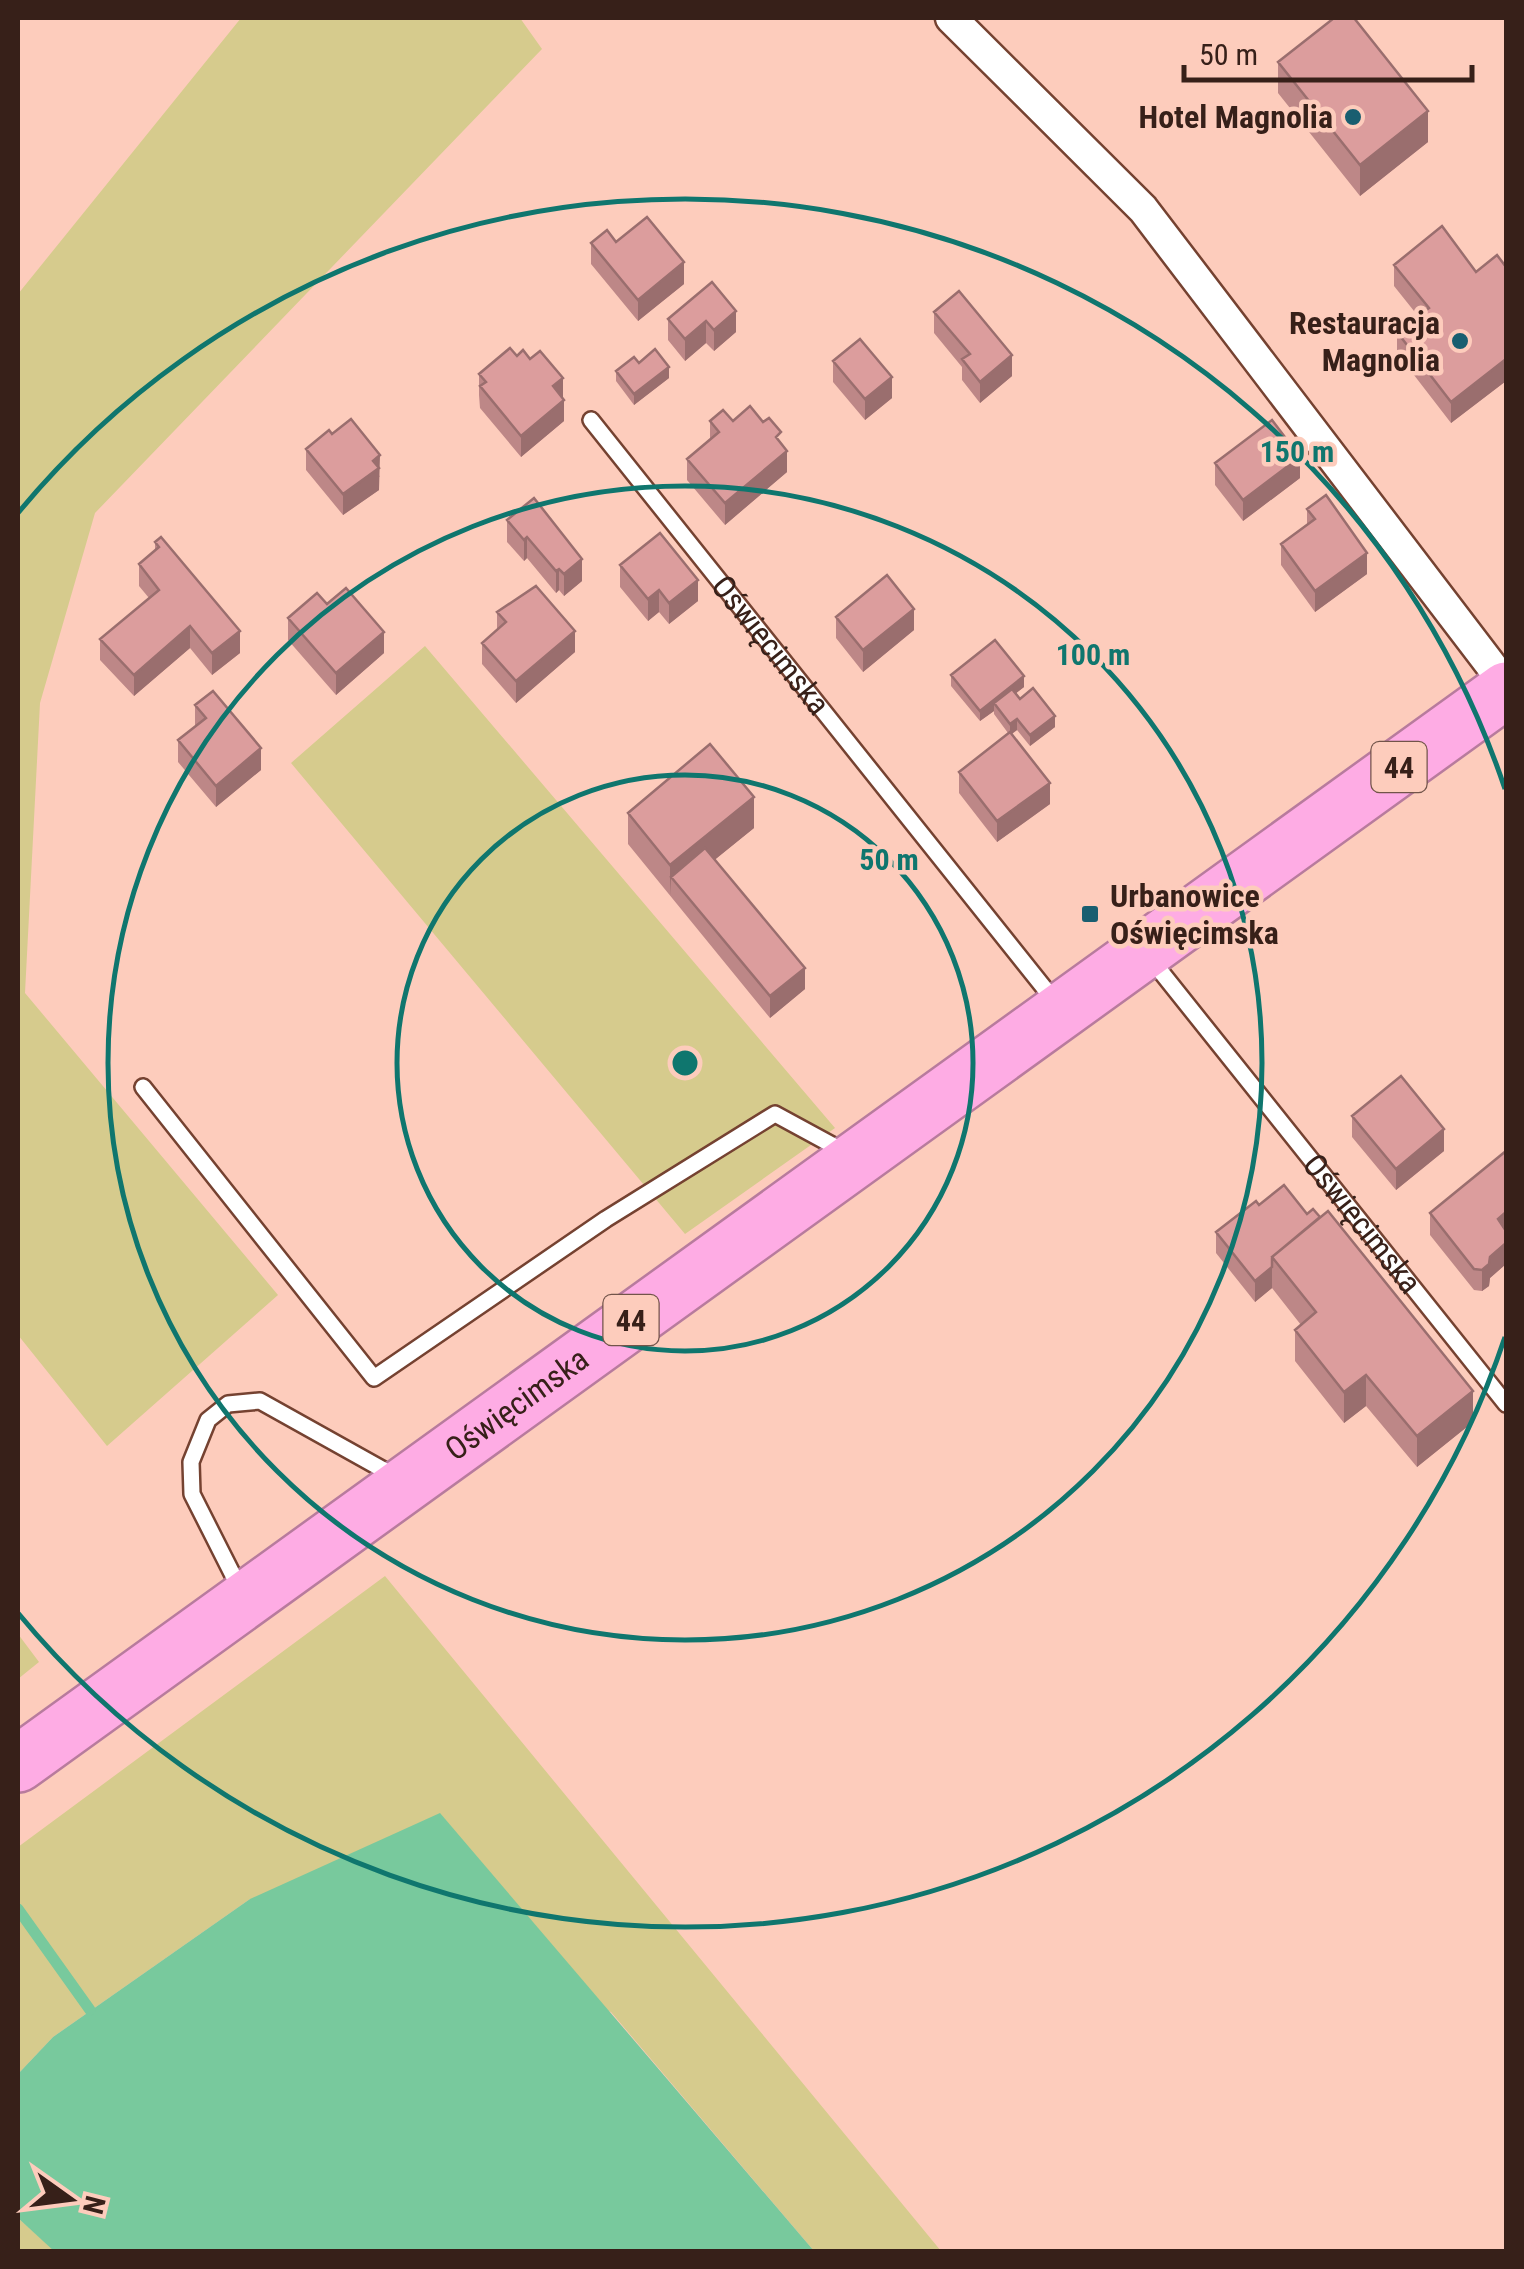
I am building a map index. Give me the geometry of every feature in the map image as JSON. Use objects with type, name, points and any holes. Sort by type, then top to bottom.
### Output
[{"type":"highway","name":"Oświęcimska","points":[[18,1764],[1506,688]]},
{"type":"street","points":[[951,18],[1142,209],[1506,688]]},
{"type":"lane","name":"Oświęcimska","points":[[591,420],[1063,1011]]},
{"type":"lane","name":"Oświęcimska","points":[[1144,950],[1506,1404]]},
{"type":"lane","points":[[143,1087],[374,1378],[606,1218],[775,1114],[857,1158]]},
{"type":"lane","points":[[245,1598],[192,1494],[191,1462],[208,1420],[228,1404],[260,1402],[406,1483]]},
{"type":"shaded area","points":[[241,18],[520,18],[542,49],[95,513],[40,703],[25,993],[278,1295],[107,1446],[18,1335],[18,294]]},
{"type":"shaded area","points":[[425,646],[835,1128],[685,1234],[291,763]]},
{"type":"shaded area","points":[[385,1576],[941,2251],[814,2251],[611,2012],[250,1899],[53,2037],[18,2074],[18,1847]]},
{"type":"shaded area","points":[[18,1634],[39,1662],[18,1679]]},
{"type":"shaded area","points":[[440,1813],[814,2251],[55,2252],[18,2218],[18,2074],[53,2037],[250,1899]]},
{"type":"shaded area","points":[[18,2218],[55,2251],[18,2251]]},
{"type":"building","name":"Hotel Magnolia","points":[[1334,18],[1354,18],[1428,111],[1360,165],[1278,62]]},
{"type":"building","points":[[647,217],[684,262],[638,300],[591,243],[607,230],[616,242]]},
{"type":"building","name":"Restauracja Magnolia","points":[[1442,226],[1476,272],[1497,255],[1506,267],[1506,359],[1451,402],[1397,332],[1429,308],[1394,265]]},
{"type":"building","points":[[712,282],[736,311],[714,330],[706,321],[685,339],[668,319]]},
{"type":"building","points":[[959,291],[1012,355],[980,382],[962,359],[970,354],[934,312]]},
{"type":"building","points":[[860,339],[892,377],[865,399],[833,361]]},
{"type":"building","points":[[510,348],[517,356],[523,350],[530,359],[540,351],[563,378],[553,386],[564,400],[521,436],[480,386],[486,382],[479,374]]},
{"type":"building","points":[[655,349],[669,367],[634,394],[616,371],[634,357],[639,363]]},
{"type":"building","points":[[750,406],[763,422],[769,418],[781,432],[776,437],[787,451],[725,503],[687,459],[719,432],[710,421],[723,410],[733,421]]},
{"type":"building","points":[[351,419],[380,455],[373,461],[379,468],[343,494],[306,449],[329,430],[332,434]]},
{"type":"building","points":[[1272,420],[1300,457],[1243,500],[1215,463]]},
{"type":"building","points":[[1326,495],[1367,553],[1315,591],[1281,544],[1315,519],[1307,509]]},
{"type":"building","points":[[534,498],[582,559],[564,574],[556,571],[507,520]]},
{"type":"building","points":[[660,533],[698,580],[669,603],[659,590],[648,599],[620,565]]},
{"type":"building","points":[[161,537],[240,631],[212,653],[190,626],[134,675],[100,639],[159,590],[139,564],[159,547],[155,542]]},
{"type":"building","points":[[887,575],[914,609],[863,650],[836,617]]},
{"type":"building","points":[[536,586],[575,631],[516,681],[482,643],[506,622],[497,612]]},
{"type":"building","points":[[346,588],[384,632],[336,673],[288,618],[317,593],[327,604]]},
{"type":"building","points":[[995,640],[1024,676],[980,711],[951,675]]},
{"type":"building","points":[[1033,688],[1055,716],[1030,735],[1017,719],[1010,724],[994,703],[1012,689],[1020,699]]},
{"type":"building","points":[[213,691],[261,748],[216,786],[178,740],[206,718],[195,705]]},
{"type":"building","points":[[1010,732],[1050,783],[997,821],[959,772]]},
{"type":"building","points":[[710,744],[754,797],[670,865],[628,813]]},
{"type":"building","points":[[705,848],[805,968],[770,996],[671,877]]},
{"type":"building","points":[[1401,1076],[1444,1129],[1396,1169],[1352,1116]]},
{"type":"building","points":[[1506,1151],[1506,1212],[1498,1219],[1506,1231],[1506,1243],[1482,1270],[1474,1269],[1430,1213]]},
{"type":"building","points":[[1284,1185],[1307,1214],[1313,1209],[1320,1217],[1272,1257],[1272,1267],[1255,1281],[1216,1232]]},
{"type":"building","points":[[1328,1211],[1473,1391],[1417,1436],[1366,1375],[1344,1392],[1295,1330],[1316,1312],[1272,1257]]},
{"type":"waterway","points":[[18,1909],[90,2010]]},
{"type":"place","name":"Hotel Magnolia","points":[[1353,117]]},
{"type":"place","name":"Restauracja Magnolia","points":[[1460,341]]},
{"type":"place","name":"Urbanowice Oświęcimska","points":[[1090,914]]}]
